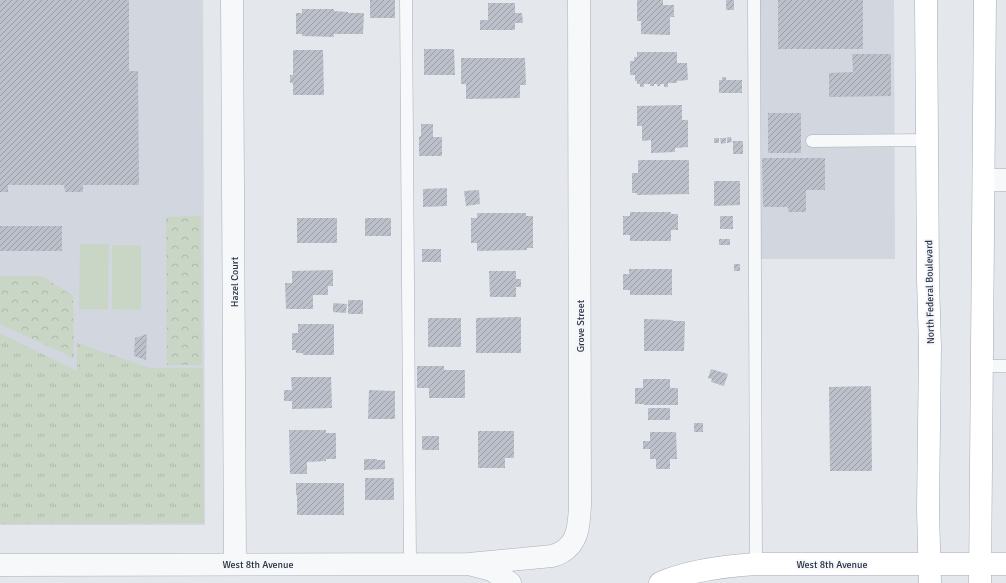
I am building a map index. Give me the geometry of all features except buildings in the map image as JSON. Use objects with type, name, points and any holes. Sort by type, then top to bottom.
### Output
[{"type":"main road","name":"North Federal Boulevard","points":[[926,0],[930,347],[928,510],[930,574]]},
{"type":"main road","points":[[980,574],[985,0]]},
{"type":"main road","name":"West 8th Avenue","points":[[660,583],[674,577],[699,571],[729,566],[756,564],[930,574],[980,574],[1006,564]]},
{"type":"street","name":"Hazel Court","points":[[232,0],[235,564]]},
{"type":"street","name":"Grove Street","points":[[469,564],[552,556],[562,552],[570,545],[576,536],[578,528],[580,505],[579,0]]},
{"type":"street","points":[[984,180],[1006,180]]},
{"type":"street","name":"West 8th Avenue","points":[[0,565],[188,574],[235,564],[469,564],[492,570],[510,583]]},
{"type":"lane","points":[[406,0],[410,564]]},
{"type":"lane","points":[[754,0],[756,564]]},
{"type":"lane","points":[[812,141],[928,140]]},
{"type":"lane","points":[[982,366],[1006,366]]},
{"type":"shaded area","points":[[0,0],[203,0],[205,525],[0,525]]},
{"type":"shaded area","points":[[760,0],[894,0],[895,259],[761,259]]},
{"type":"green space","points":[[201,216],[202,365],[167,365],[166,217]]},
{"type":"green space","points":[[80,244],[109,244],[108,309],[79,309]]},
{"type":"green space","points":[[112,245],[141,245],[141,310],[112,309]]},
{"type":"green space","points":[[0,276],[42,276],[73,296],[74,358],[0,324]]},
{"type":"green space","points":[[0,333],[77,371],[77,343],[150,368],[203,368],[204,523],[0,524]]}]
